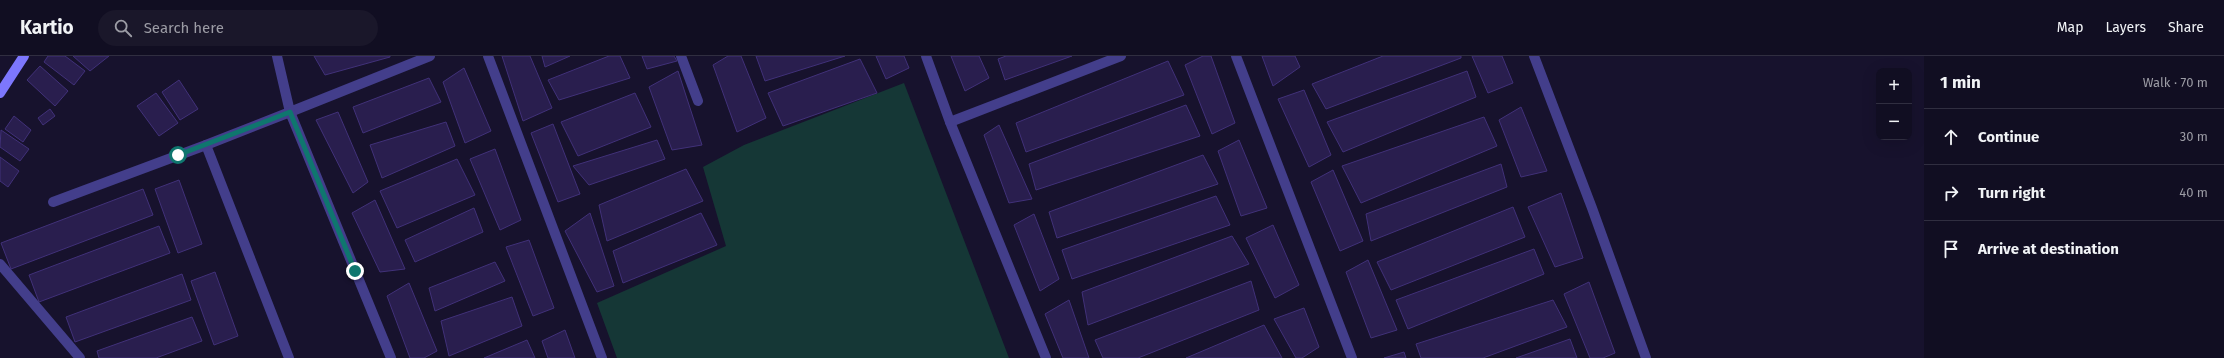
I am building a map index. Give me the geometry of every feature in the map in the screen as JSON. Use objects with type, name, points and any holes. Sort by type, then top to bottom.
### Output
[{"type":"main road","points":[[0,93],[24,56]]},
{"type":"street","points":[[277,56],[290,112],[391,358]]},
{"type":"street","points":[[53,202],[206,145],[430,56]]},
{"type":"street","points":[[488,56],[602,358]]},
{"type":"street","points":[[682,56],[698,101]]},
{"type":"street","points":[[926,56],[950,122],[1046,358]]},
{"type":"street","points":[[950,122],[1121,56]]},
{"type":"street","points":[[1236,56],[1352,358]]},
{"type":"street","points":[[1534,56],[1592,208],[1646,358]]},
{"type":"street","points":[[206,145],[289,358]]},
{"type":"street","points":[[0,264],[80,358]]},
{"type":"green space","points":[[904,83],[1009,358],[617,358],[597,303],[726,246],[703,167],[744,145]]},
{"type":"building","points":[[48,56],[65,56],[85,71],[74,85],[44,62]]},
{"type":"building","points":[[73,56],[109,56],[90,71]]},
{"type":"building","points":[[314,56],[390,56],[390,57],[325,75]]},
{"type":"building","points":[[502,56],[530,56],[552,108],[523,121]]},
{"type":"building","points":[[542,56],[570,56],[545,67]]},
{"type":"building","points":[[609,56],[620,56],[630,78],[559,100],[548,80]]},
{"type":"building","points":[[642,56],[674,56],[677,61],[647,69]]},
{"type":"building","points":[[728,56],[741,56],[766,118],[737,132],[713,65]]},
{"type":"building","points":[[756,56],[845,56],[765,81]]},
{"type":"building","points":[[876,56],[904,56],[909,68],[886,79]]},
{"type":"building","points":[[951,56],[979,56],[989,78],[965,91]]},
{"type":"building","points":[[1006,56],[1072,56],[1005,80],[998,59]]},
{"type":"building","points":[[1203,56],[1211,56],[1235,123],[1212,134],[1185,65]]},
{"type":"building","points":[[1262,56],[1295,56],[1300,67],[1273,86]]},
{"type":"building","points":[[1383,56],[1461,56],[1461,58],[1326,109],[1312,84]]},
{"type":"building","points":[[1472,56],[1502,56],[1513,83],[1488,93]]},
{"type":"building","points":[[860,59],[877,93],[783,126],[768,93]]},
{"type":"building","points":[[1168,61],[1184,95],[1026,152],[1016,123]]},
{"type":"building","points":[[40,66],[68,91],[55,106],[27,80]]},
{"type":"building","points":[[464,68],[491,131],[465,143],[443,82]]},
{"type":"building","points":[[678,71],[702,145],[672,150],[649,87]]},
{"type":"building","points":[[1467,71],[1476,97],[1343,152],[1327,122]]},
{"type":"building","points":[[429,78],[441,102],[363,133],[353,107]]},
{"type":"building","points":[[179,80],[198,109],[180,120],[162,92]]},
{"type":"building","points":[[1304,90],[1331,155],[1309,167],[1278,99]]},
{"type":"building","points":[[156,93],[178,123],[159,136],[137,106]]},
{"type":"building","points":[[635,93],[651,127],[578,156],[561,122]]},
{"type":"building","points":[[1186,105],[1200,136],[1036,190],[1029,164]]},
{"type":"building","points":[[1521,107],[1547,171],[1521,177],[1499,120]]},
{"type":"building","points":[[50,109],[55,116],[43,125],[38,118]]},
{"type":"building","points":[[338,112],[368,182],[353,193],[316,120]]},
{"type":"building","points":[[14,116],[31,130],[23,142],[5,129]]},
{"type":"building","points":[[1484,117],[1497,146],[1361,203],[1342,166]]},
{"type":"building","points":[[446,122],[455,146],[382,178],[370,145]]},
{"type":"building","points":[[553,124],[580,194],[558,202],[531,133]]},
{"type":"building","points":[[999,125],[1032,199],[1009,203],[984,135]]},
{"type":"building","points":[[1,130],[29,149],[20,161],[0,147]]},
{"type":"building","points":[[657,140],[665,159],[589,185],[573,166]]},
{"type":"building","points":[[1239,140],[1267,208],[1241,216],[1218,151]]},
{"type":"building","points":[[495,149],[521,220],[500,230],[470,159]]},
{"type":"building","points":[[1203,155],[1218,184],[1057,238],[1049,212]]},
{"type":"building","points":[[0,157],[19,171],[8,187],[0,181]]},
{"type":"building","points":[[457,159],[475,195],[397,228],[380,191]]},
{"type":"building","points":[[1501,164],[1507,187],[1371,241],[1366,214]]},
{"type":"building","points":[[686,169],[703,201],[607,241],[599,205]]},
{"type":"building","points":[[1333,170],[1363,241],[1340,251],[1311,182]]},
{"type":"building","points":[[179,180],[202,244],[178,253],[155,189]]},
{"type":"building","points":[[143,189],[153,215],[11,269],[1,243]]},
{"type":"building","points":[[1561,193],[1583,258],[1555,267],[1528,207]]},
{"type":"building","points":[[1216,196],[1230,225],[1072,279],[1062,250]]},
{"type":"building","points":[[375,200],[405,269],[380,272],[352,213]]},
{"type":"building","points":[[1513,207],[1525,237],[1391,290],[1377,262]]},
{"type":"building","points":[[474,208],[483,232],[415,262],[405,240]]},
{"type":"building","points":[[590,213],[614,286],[597,292],[565,231]]},
{"type":"building","points":[[701,213],[717,245],[623,283],[613,251]]},
{"type":"building","points":[[1034,214],[1059,279],[1040,291],[1014,225]]},
{"type":"building","points":[[1273,225],[1299,285],[1275,298],[1246,238]]},
{"type":"building","points":[[159,226],[170,253],[39,302],[29,275]]},
{"type":"building","points":[[1232,236],[1249,264],[1088,325],[1082,292]]},
{"type":"building","points":[[529,240],[554,308],[533,316],[506,247]]},
{"type":"building","points":[[1534,249],[1544,274],[1408,329],[1396,300]]},
{"type":"building","points":[[1368,260],[1397,330],[1371,338],[1346,272]]},
{"type":"building","points":[[495,262],[505,281],[435,311],[429,288]]},
{"type":"building","points":[[215,272],[238,336],[214,345],[191,281]]},
{"type":"building","points":[[182,274],[191,300],[75,342],[66,317]]},
{"type":"building","points":[[1251,281],[1259,310],[1138,358],[1103,358],[1095,340]]},
{"type":"building","points":[[1589,282],[1615,353],[1603,358],[1590,358],[1564,294]]},
{"type":"building","points":[[409,283],[437,351],[424,358],[410,358],[387,296]]},
{"type":"building","points":[[512,297],[522,326],[449,356],[441,321]]},
{"type":"building","points":[[1069,300],[1089,358],[1063,358],[1045,314]]},
{"type":"building","points":[[1553,300],[1567,327],[1483,358],[1421,358],[1416,344]]},
{"type":"building","points":[[1304,308],[1319,347],[1302,358],[1296,358],[1274,319]]},
{"type":"building","points":[[192,317],[202,341],[156,358],[99,358],[97,351]]},
{"type":"building","points":[[1264,325],[1282,358],[1186,358]]},
{"type":"building","points":[[565,330],[575,358],[548,358],[542,341]]},
{"type":"building","points":[[1570,339],[1577,358],[1516,358]]},
{"type":"building","points":[[527,340],[535,358],[484,358]]},
{"type":"building","points":[[1404,352],[1406,358],[1384,358]]},
{"type":"route","points":[[178,155],[290,112],[355,271]]}]
